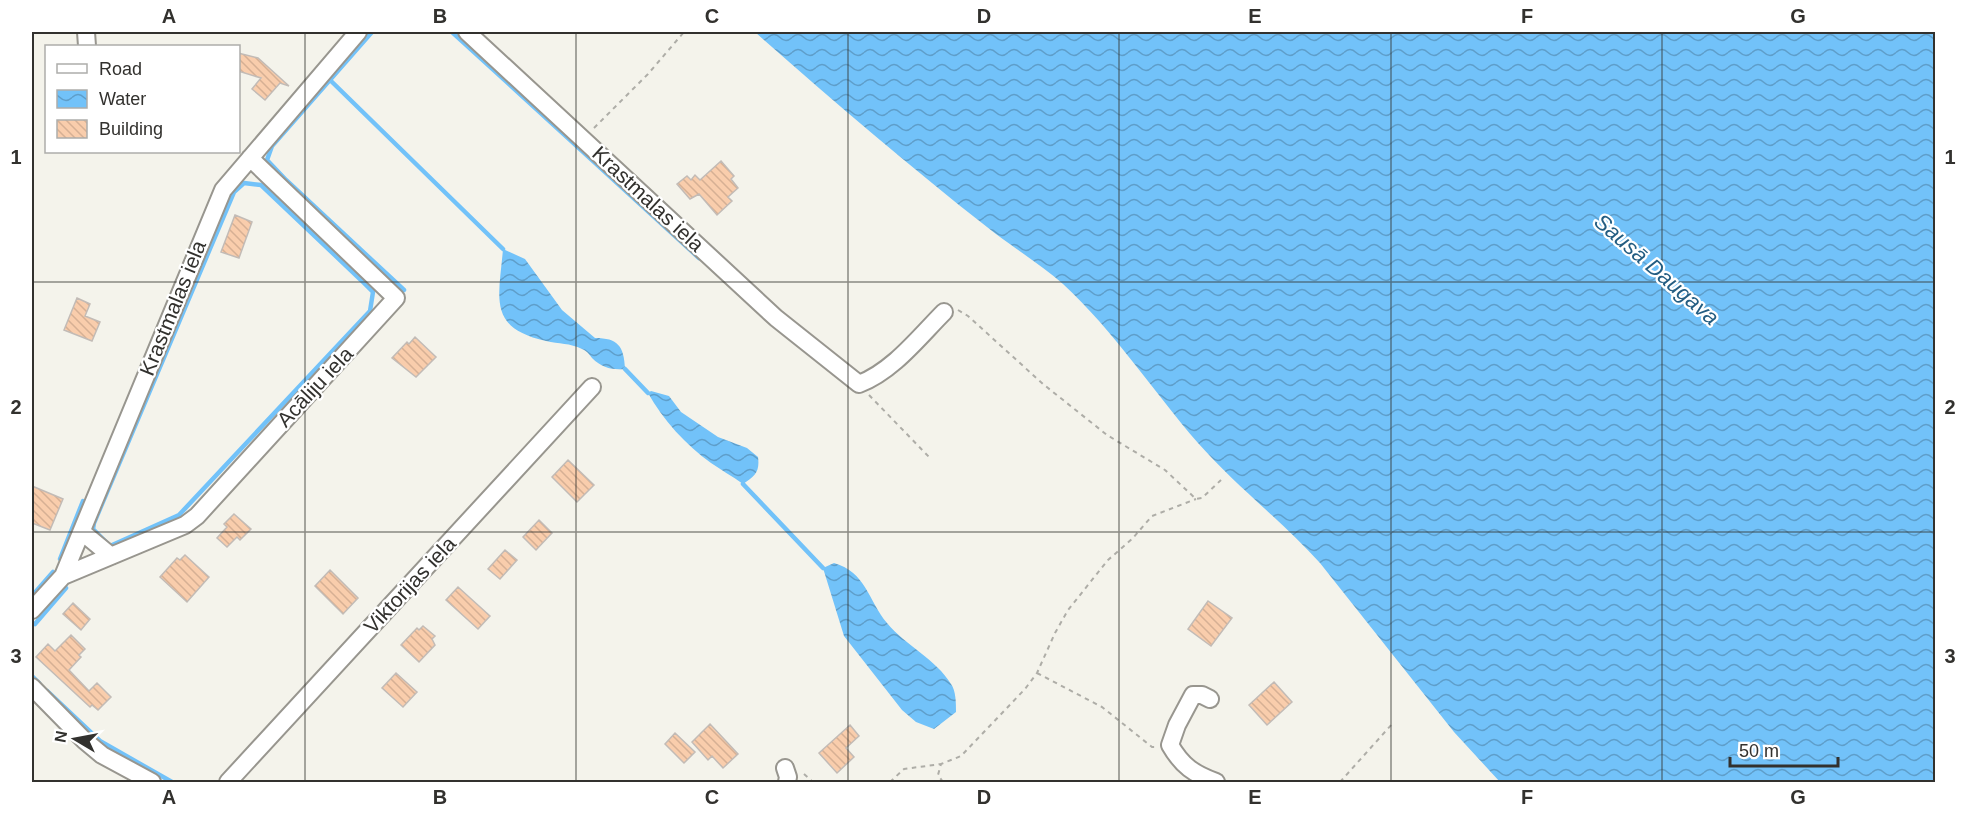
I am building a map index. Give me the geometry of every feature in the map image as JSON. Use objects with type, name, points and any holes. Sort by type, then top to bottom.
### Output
[{"type":"street","name":"Krastmalas iela","points":[[32,610],[63,576],[223,190],[358,32]]},
{"type":"street","name":"Krastmalas iela","points":[[467,32],[776,318],[859,384]]},
{"type":"street","name":"Acāliju iela","points":[[63,576],[185,525],[197,516],[396,298],[250,158]]},
{"type":"street","points":[[859,384],[872,379],[895,361],[944,312]]},
{"type":"street","name":"Viktorijas iela","points":[[228,783],[592,387]]},
{"type":"street","points":[[82,531],[111,556]]},
{"type":"street","points":[[32,687],[102,755],[152,783]]},
{"type":"street","points":[[1210,699],[1202,695],[1193,695],[1177,725],[1170,745],[1179,762],[1216,783]]},
{"type":"path","points":[[584,139],[648,74],[684,32]]},
{"type":"path","points":[[944,312],[951,308],[968,316],[1043,384],[1107,435],[1165,470],[1196,500]]},
{"type":"path","points":[[859,384],[930,458]]},
{"type":"path","points":[[891,783],[904,769],[941,764],[961,756],[1025,689],[1037,673],[1068,610],[1108,560],[1132,539],[1152,516],[1202,498],[1221,480]]},
{"type":"path","points":[[1037,673],[1102,707],[1152,747],[1170,745]]},
{"type":"path","points":[[1340,783],[1393,723]]},
{"type":"path","points":[[941,764],[938,775],[943,783]]},
{"type":"path","points":[[803,773],[813,783]]},
{"type":"water","name":"Sausā Daugava","points":[[755,32],[1935,32],[1935,782],[1500,782],[1454,732],[1320,563],[1198,443],[1082,302],[1054,276],[987,227],[899,156]]},
{"type":"water","points":[[503,249],[525,259],[562,310],[595,338],[603,338],[618,345],[623,354],[625,369],[607,368],[578,347],[546,341],[514,328],[505,319],[499,296]]},
{"type":"water","points":[[651,391],[669,396],[681,412],[718,437],[747,448],[758,457],[758,466],[754,476],[743,484],[702,456],[668,422],[648,393]]},
{"type":"water","points":[[834,563],[845,567],[860,580],[887,623],[937,667],[953,687],[956,712],[934,729],[916,722],[902,710],[844,636],[823,568]]},
{"type":"building","points":[[240,54],[258,58],[289,86],[280,83],[265,100],[252,89],[261,78],[240,72]]},
{"type":"building","points":[[721,161],[734,176],[731,179],[738,188],[728,197],[732,201],[717,215],[699,194],[690,199],[677,184],[687,176],[691,180],[695,175],[700,180]]},
{"type":"building","points":[[235,215],[252,222],[239,258],[221,252]]},
{"type":"building","points":[[77,298],[90,304],[85,316],[100,322],[92,341],[64,330]]},
{"type":"building","points":[[415,337],[436,357],[416,377],[392,358]]},
{"type":"building","points":[[568,460],[594,485],[577,502],[552,477]]},
{"type":"building","points":[[32,486],[63,499],[50,530],[32,523]]},
{"type":"building","points":[[234,514],[251,529],[240,540],[237,537],[227,547],[217,538],[227,527],[224,524]]},
{"type":"building","points":[[539,520],[552,533],[536,550],[523,537]]},
{"type":"building","points":[[505,550],[517,560],[500,579],[488,569]]},
{"type":"building","points":[[185,555],[209,577],[187,602],[160,577],[177,558],[180,560]]},
{"type":"building","points":[[330,570],[358,598],[343,614],[315,586]]},
{"type":"building","points":[[458,587],[490,616],[478,629],[446,600]]},
{"type":"building","points":[[1208,601],[1232,618],[1211,646],[1188,629]]},
{"type":"building","points":[[73,603],[90,619],[81,630],[63,614]]},
{"type":"building","points":[[423,626],[435,636],[432,639],[435,645],[419,662],[401,645],[417,628],[419,630]]},
{"type":"building","points":[[71,635],[85,649],[69,670],[89,691],[97,683],[111,697],[98,710],[92,705],[90,707],[36,657],[48,644],[55,651]]},
{"type":"building","points":[[396,673],[417,692],[403,707],[382,688]]},
{"type":"building","points":[[1274,682],[1292,702],[1267,725],[1249,705]]},
{"type":"building","points":[[710,724],[738,754],[723,768],[712,756],[708,760],[692,742]]},
{"type":"building","points":[[850,725],[859,736],[846,748],[854,757],[837,773],[819,753]]},
{"type":"building","points":[[675,733],[695,752],[684,763],[665,744]]},
{"type":"waterway","points":[[372,32],[272,146],[267,160],[404,290]]},
{"type":"waterway","points":[[452,32],[699,258]]},
{"type":"waterway","points":[[330,80],[503,249]]},
{"type":"waterway","points":[[244,183],[261,185],[373,292],[370,311],[179,515],[110,546],[93,529],[94,523],[234,192],[244,183]]},
{"type":"waterway","points":[[625,369],[648,393]]},
{"type":"waterway","points":[[743,484],[823,568]]},
{"type":"waterway","points":[[60,559],[83,501]]},
{"type":"waterway","points":[[32,596],[53,572]]},
{"type":"waterway","points":[[35,624],[66,588]]},
{"type":"waterway","points":[[32,676],[39,683]]},
{"type":"waterway","points":[[47,691],[100,741],[172,782]]}]
